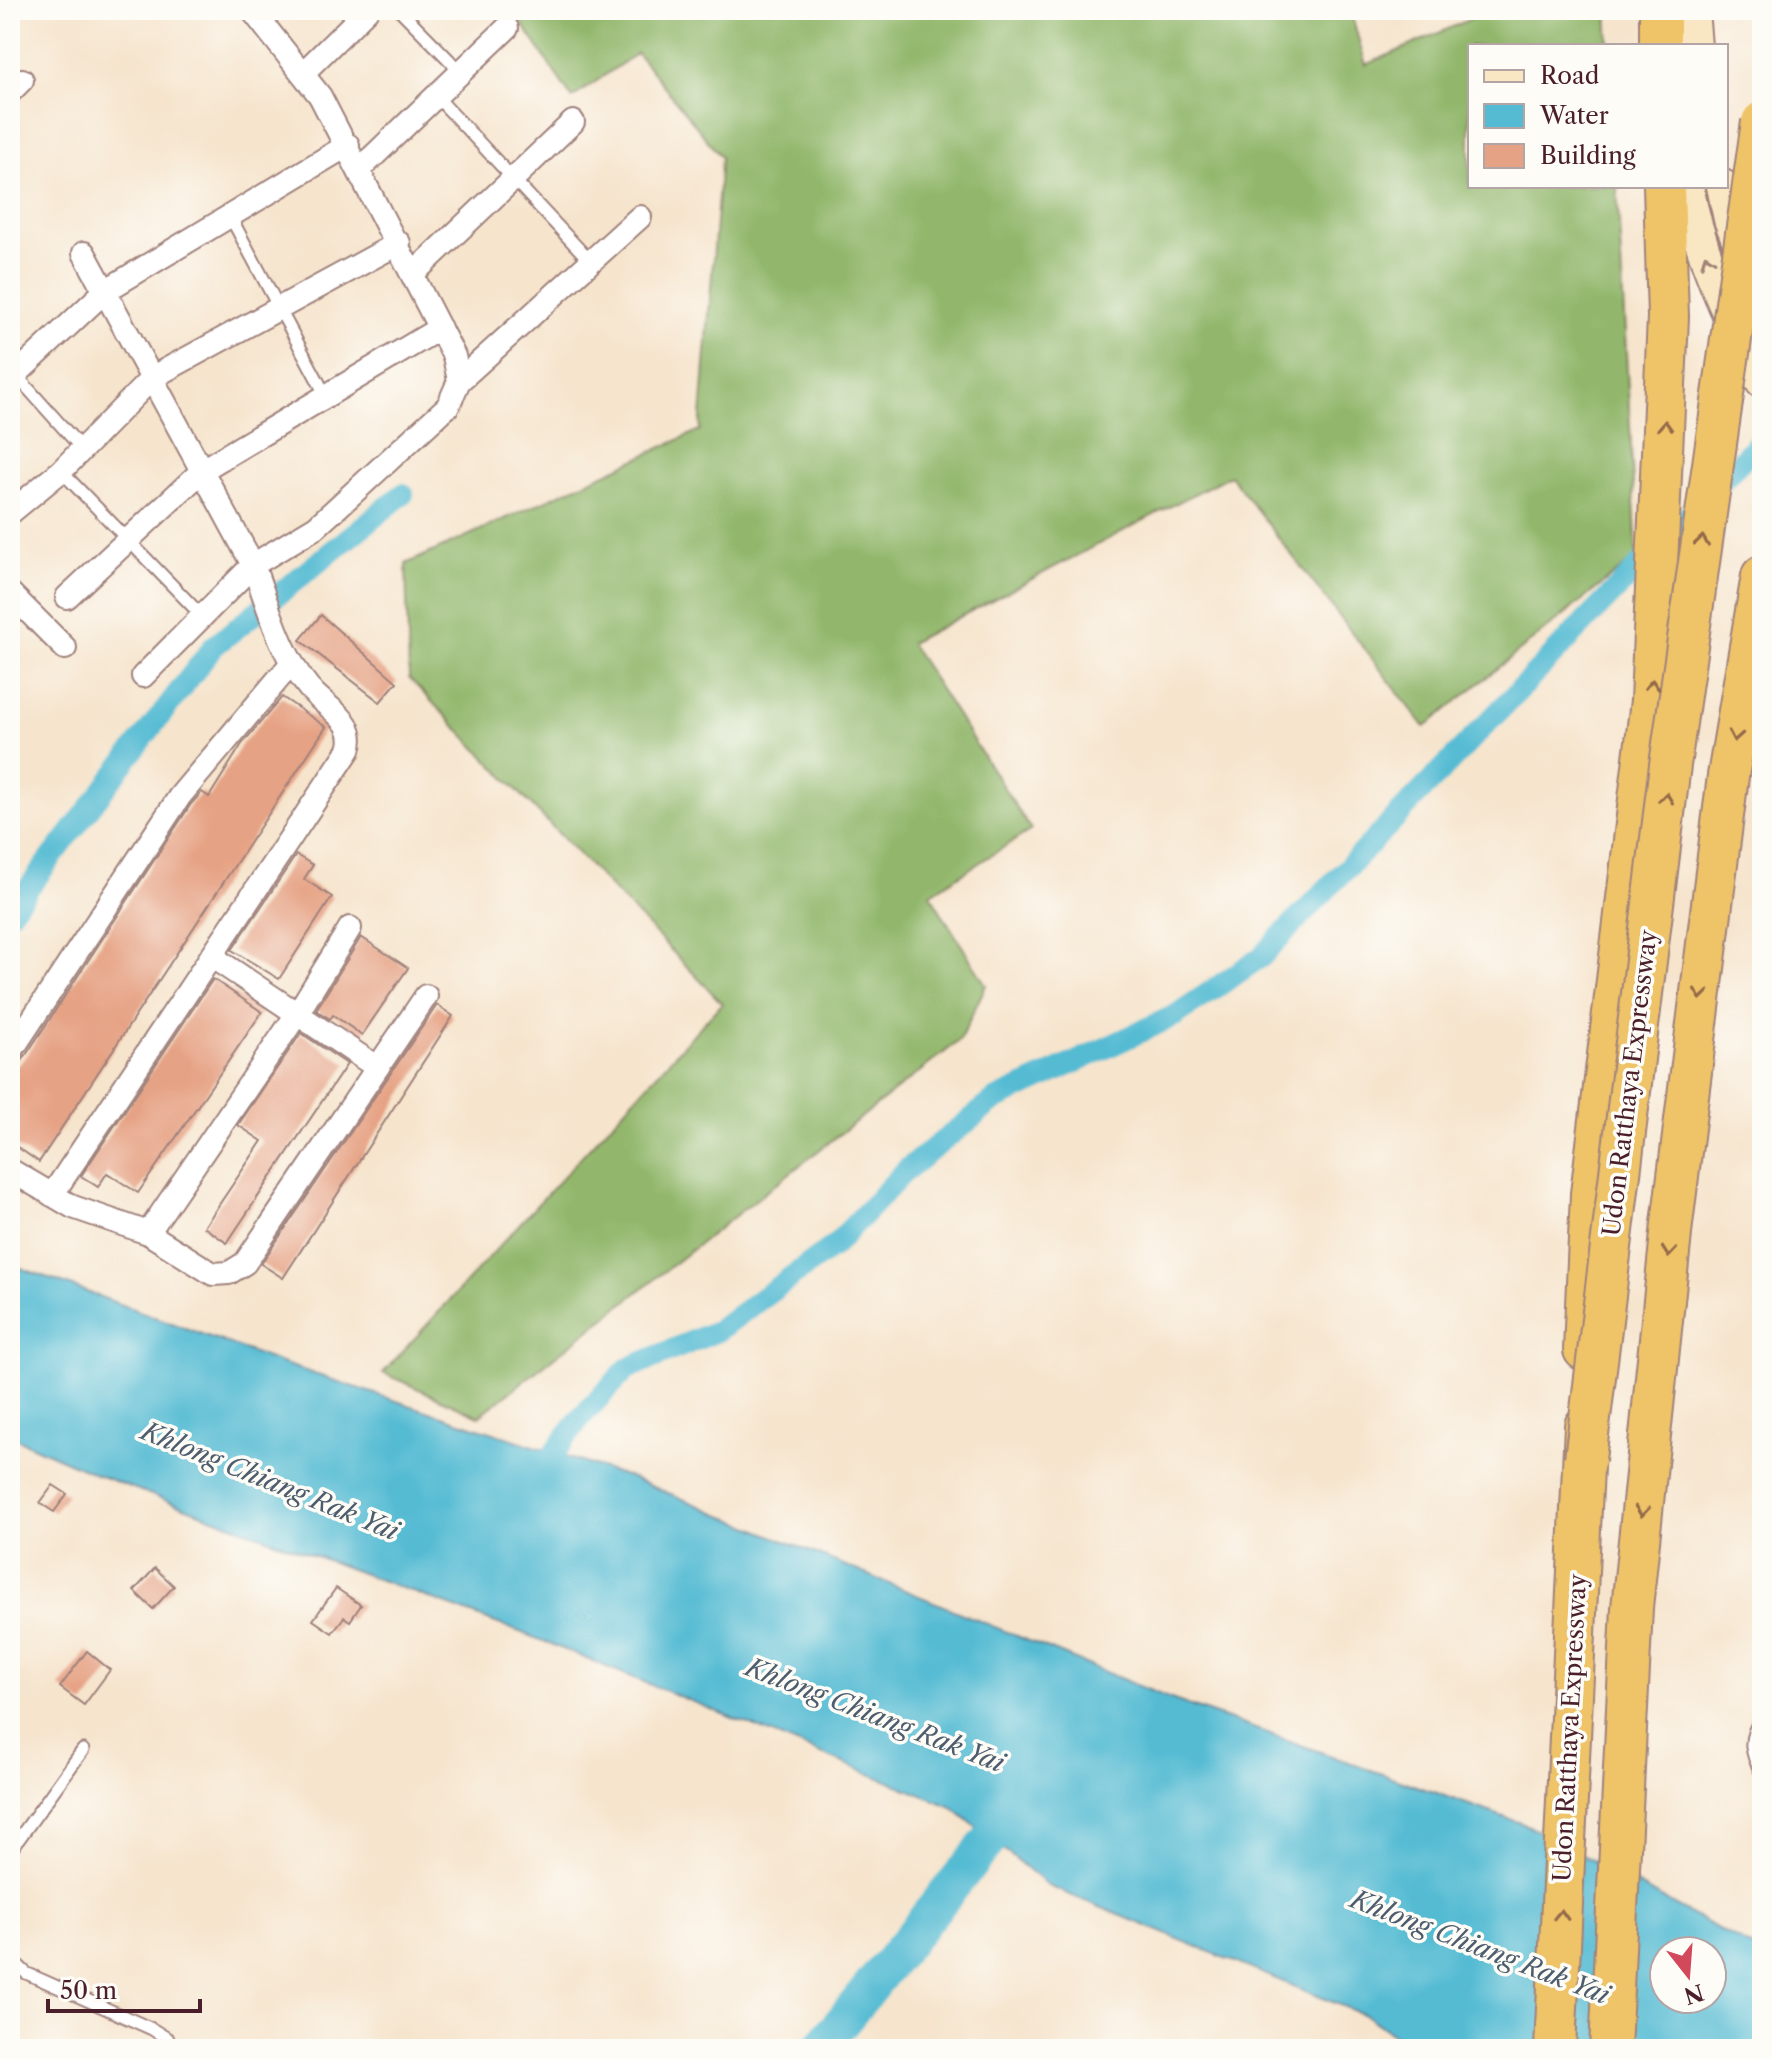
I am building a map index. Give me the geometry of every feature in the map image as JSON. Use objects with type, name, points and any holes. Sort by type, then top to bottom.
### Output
[{"type":"highway","points":[[1660,10],[1660,44]]},
{"type":"highway","name":"Udon Ratthaya Expressway","points":[[1555,2049],[1585,1459],[1670,765],[1762,122]]},
{"type":"highway","points":[[1585,1459],[1584,1314],[1591,1194],[1651,701],[1668,317],[1664,188]]},
{"type":"highway","points":[[1610,2049],[1632,1608],[1654,1393],[1728,776],[1762,576]]},
{"type":"main road","points":[[1692,10],[1695,44]]},
{"type":"main road","points":[[1687,188],[1693,218],[1710,269],[1762,382]]},
{"type":"main road","points":[[1723,188],[1730,219],[1762,302]]},
{"type":"street","points":[[252,10],[304,72],[348,145],[454,356],[459,381]]},
{"type":"street","points":[[304,72],[367,10]]},
{"type":"street","points":[[360,169],[507,28]]},
{"type":"street","points":[[414,273],[573,122]]},
{"type":"street","points":[[13,378],[105,291],[348,145]]},
{"type":"street","points":[[143,676],[253,565],[316,527],[448,406],[459,381],[640,217]]},
{"type":"street","points":[[10,513],[61,471],[153,377],[399,243]]},
{"type":"street","points":[[52,1195],[349,750],[354,736],[349,725],[318,699],[290,665],[253,565],[204,469],[84,253]]},
{"type":"street","points":[[67,597],[204,469],[440,328]]},
{"type":"street","points":[[10,593],[65,648]]},
{"type":"street","points":[[10,1053],[180,796],[290,665]]},
{"type":"street","points":[[148,1233],[297,1014],[350,928]]},
{"type":"street","points":[[211,956],[375,1066]]},
{"type":"street","points":[[10,1170],[73,1207],[148,1233],[213,1274],[229,1273],[245,1263],[375,1066],[426,996]]},
{"type":"lane","points":[[400,10],[461,72]]},
{"type":"lane","points":[[436,96],[591,262]]},
{"type":"lane","points":[[230,216],[326,396]]},
{"type":"lane","points":[[13,378],[83,450]]},
{"type":"lane","points":[[61,471],[127,543],[202,616]]},
{"type":"lane","points":[[1762,1717],[1751,1733],[1750,1753],[1762,1774]]},
{"type":"lane","points":[[10,1851],[83,1750]]},
{"type":"lane","points":[[10,1958],[26,1973],[152,2029],[168,2039],[171,2049]]},
{"type":"green space","points":[[513,10],[1350,10],[1366,65],[1491,10],[1607,10],[1609,44],[1468,44],[1468,188],[1617,188],[1637,556],[1425,727],[1230,475],[910,643],[1031,830],[930,894],[986,985],[960,1040],[479,1416],[383,1373],[722,1003],[409,678],[406,564],[700,430],[721,157],[637,53],[572,98]]},
{"type":"water","name":"Khlong Chiang Rak Yai","points":[[10,1264],[281,1363],[634,1479],[1168,1698],[1529,1826],[1762,1953],[1762,2049],[1413,2049],[1367,2016],[1048,1886],[952,1807],[528,1635],[98,1475],[10,1436]]},
{"type":"building","points":[[321,615],[397,682],[380,702],[300,640]]},
{"type":"building","points":[[282,697],[326,727],[39,1162],[10,1142],[10,1071],[22,1061],[191,804],[202,792],[209,797],[242,744]]},
{"type":"building","points":[[296,855],[313,865],[304,879],[332,897],[279,979],[232,950]]},
{"type":"building","points":[[361,937],[408,968],[362,1035],[333,1015],[330,1019],[316,1010]]},
{"type":"building","points":[[213,979],[262,1012],[138,1193],[107,1173],[98,1187],[81,1176]]},
{"type":"building","points":[[437,1005],[453,1016],[283,1278],[261,1264]]},
{"type":"building","points":[[301,1033],[347,1064],[227,1243],[204,1227],[262,1141],[238,1125]]},
{"type":"building","points":[[53,1485],[67,1494],[54,1512],[40,1503]]},
{"type":"building","points":[[155,1568],[174,1586],[153,1609],[134,1591]]},
{"type":"building","points":[[336,1588],[361,1605],[350,1621],[344,1617],[332,1633],[313,1620]]},
{"type":"building","points":[[87,1651],[110,1670],[84,1705],[60,1687]]},
{"type":"waterway","points":[[538,1475],[581,1417],[627,1369],[717,1331],[835,1245],[906,1170],[995,1100],[1176,1015],[1261,957],[1762,439]]},
{"type":"waterway","points":[[10,912],[213,647],[403,494]]},
{"type":"waterway","points":[[820,2049],[1021,1801]]}]
